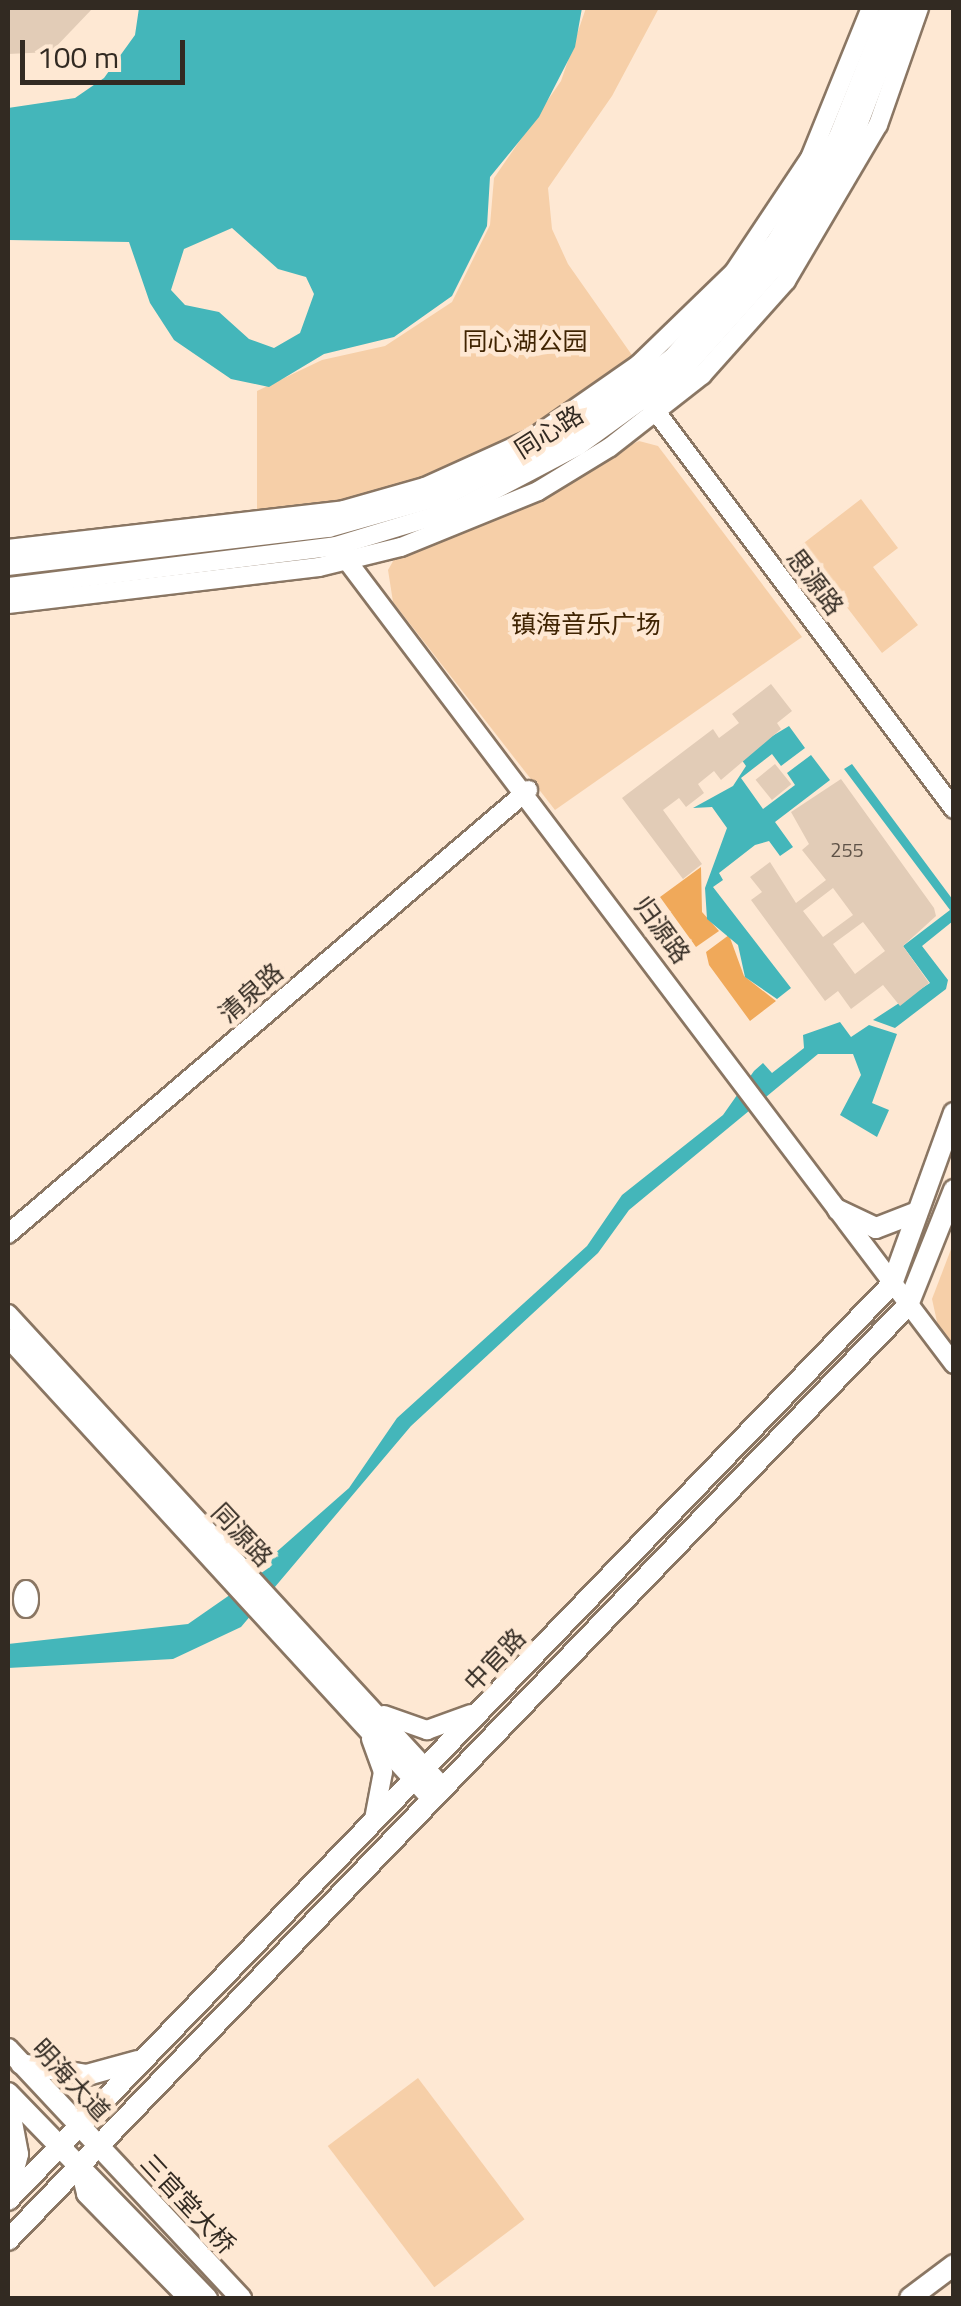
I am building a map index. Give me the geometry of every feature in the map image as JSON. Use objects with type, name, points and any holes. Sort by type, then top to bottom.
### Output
[{"type":"main road","name":"中官路","points":[[8,2200],[892,1284],[954,1113]]},
{"type":"main road","name":"中官路","points":[[8,2240],[908,1304],[954,1190]]},
{"type":"main road","points":[[838,1210],[876,1228],[915,1213]]},
{"type":"main road","points":[[14,2056],[87,2075],[148,2056]]},
{"type":"main road","name":"明海大道","points":[[14,2056],[98,2144]]},
{"type":"main road","points":[[8,2093],[79,2165]]},
{"type":"main road","points":[[8,2101],[18,2154],[8,2193]]},
{"type":"main road","name":"三官堂大桥","points":[[98,2144],[241,2298]]},
{"type":"main road","name":"三官堂大桥","points":[[79,2165],[207,2298]]},
{"type":"main road","points":[[910,2298],[954,2265]]},
{"type":"street","points":[[8,549],[359,506],[460,473],[533,438],[639,364],[734,272],[810,158],[871,8]]},
{"type":"street","name":"同心路","points":[[646,400],[672,358],[775,244],[838,137],[888,8]]},
{"type":"street","name":"同心路","points":[[8,566],[329,528],[496,473],[646,400],[721,332],[784,257],[846,157],[904,8]]},
{"type":"street","points":[[8,604],[342,554],[538,491],[646,400],[751,324],[834,211],[878,125],[920,8]]},
{"type":"street","name":"思源路","points":[[646,400],[954,809]]},
{"type":"street","name":"归源路","points":[[329,528],[342,554],[528,790],[954,1364]]},
{"type":"street","points":[[8,587],[342,554]]},
{"type":"street","name":"清泉路","points":[[8,1234],[528,790]]},
{"type":"street","name":"同源路","points":[[8,1314],[363,1712]]},
{"type":"street","name":"同源路","points":[[8,1338],[438,1794]]},
{"type":"street","points":[[363,1712],[428,1730],[488,1702]]},
{"type":"street","points":[[363,1712],[382,1772],[373,1823]]},
{"type":"street","points":[[79,2165],[86,2194],[188,2298]]},
{"type":"green space","name":"同心湖公园","points":[[586,8],[659,8],[612,96],[548,188],[552,229],[568,264],[634,358],[525,435],[426,479],[347,503],[257,510],[257,391],[322,360],[385,346],[452,302],[490,225],[494,178],[561,81]]},
{"type":"green space","name":"镇海音乐广场","points":[[639,441],[658,446],[802,637],[555,810],[393,602],[388,570],[396,556]]},
{"type":"green space","points":[[861,499],[898,548],[873,567],[918,625],[882,653],[800,546]]},
{"type":"green space","points":[[953,1244],[953,1350],[939,1331],[932,1299]]},
{"type":"green space","points":[[418,2078],[525,2219],[434,2287],[328,2146]]},
{"type":"shaded area","points":[[701,867],[702,912],[719,931],[696,947],[660,897]]},
{"type":"shaded area","points":[[729,935],[744,976],[776,1001],[750,1021],[709,965],[706,952]]},
{"type":"water","points":[[139,8],[582,8],[575,47],[539,117],[490,177],[487,226],[452,296],[394,337],[324,354],[269,387],[231,379],[174,340],[150,303],[129,242],[8,240],[8,108],[75,98],[104,78],[135,35]],"holes":[[[232,228],[278,269],[306,277],[314,294],[300,333],[274,348],[249,339],[219,312],[185,305],[171,290],[184,249]]]},
{"type":"water","points":[[789,726],[805,748],[781,766],[772,754],[741,778],[763,809],[795,785],[787,773],[811,755],[830,780],[775,822],[793,847],[780,856],[769,841],[755,845],[719,873],[723,880],[713,887],[791,988],[777,999],[745,977],[738,945],[707,919],[705,888],[727,828],[712,807],[693,808],[733,786],[746,766],[739,756]]},
{"type":"water","points":[[852,764],[953,900],[953,921],[922,946],[948,980],[946,989],[895,1028],[873,1020],[930,983],[903,946],[950,910],[844,769]]},
{"type":"water","points":[[840,1022],[851,1037],[869,1025],[897,1034],[872,1103],[889,1110],[877,1137],[840,1115],[861,1075],[853,1054],[818,1054],[629,1210],[598,1253],[411,1426],[241,1627],[173,1659],[8,1668],[8,1644],[188,1624],[270,1567],[273,1555],[349,1488],[397,1418],[587,1246],[622,1195],[723,1115],[763,1063],[772,1073],[804,1048],[803,1035]]},
{"type":"building","points":[[8,8],[93,8],[51,52],[8,54]]},
{"type":"building","points":[[771,684],[792,711],[777,723],[781,729],[721,780],[714,771],[698,784],[704,793],[686,807],[679,798],[663,810],[702,864],[683,879],[622,798],[713,729],[719,738],[739,723],[732,714]]},
{"type":"building","points":[[775,764],[791,784],[772,800],[756,780]]},
{"type":"building","points":[[841,779],[934,908],[936,916],[903,946],[929,983],[900,1006],[883,985],[851,1009],[838,991],[825,1001],[751,900],[762,892],[750,877],[770,862],[796,903],[826,880],[802,850],[809,844],[791,812]],"holes":[[[833,888],[853,915],[823,937],[803,911]],[[863,922],[885,951],[855,974],[833,944]]]}]
